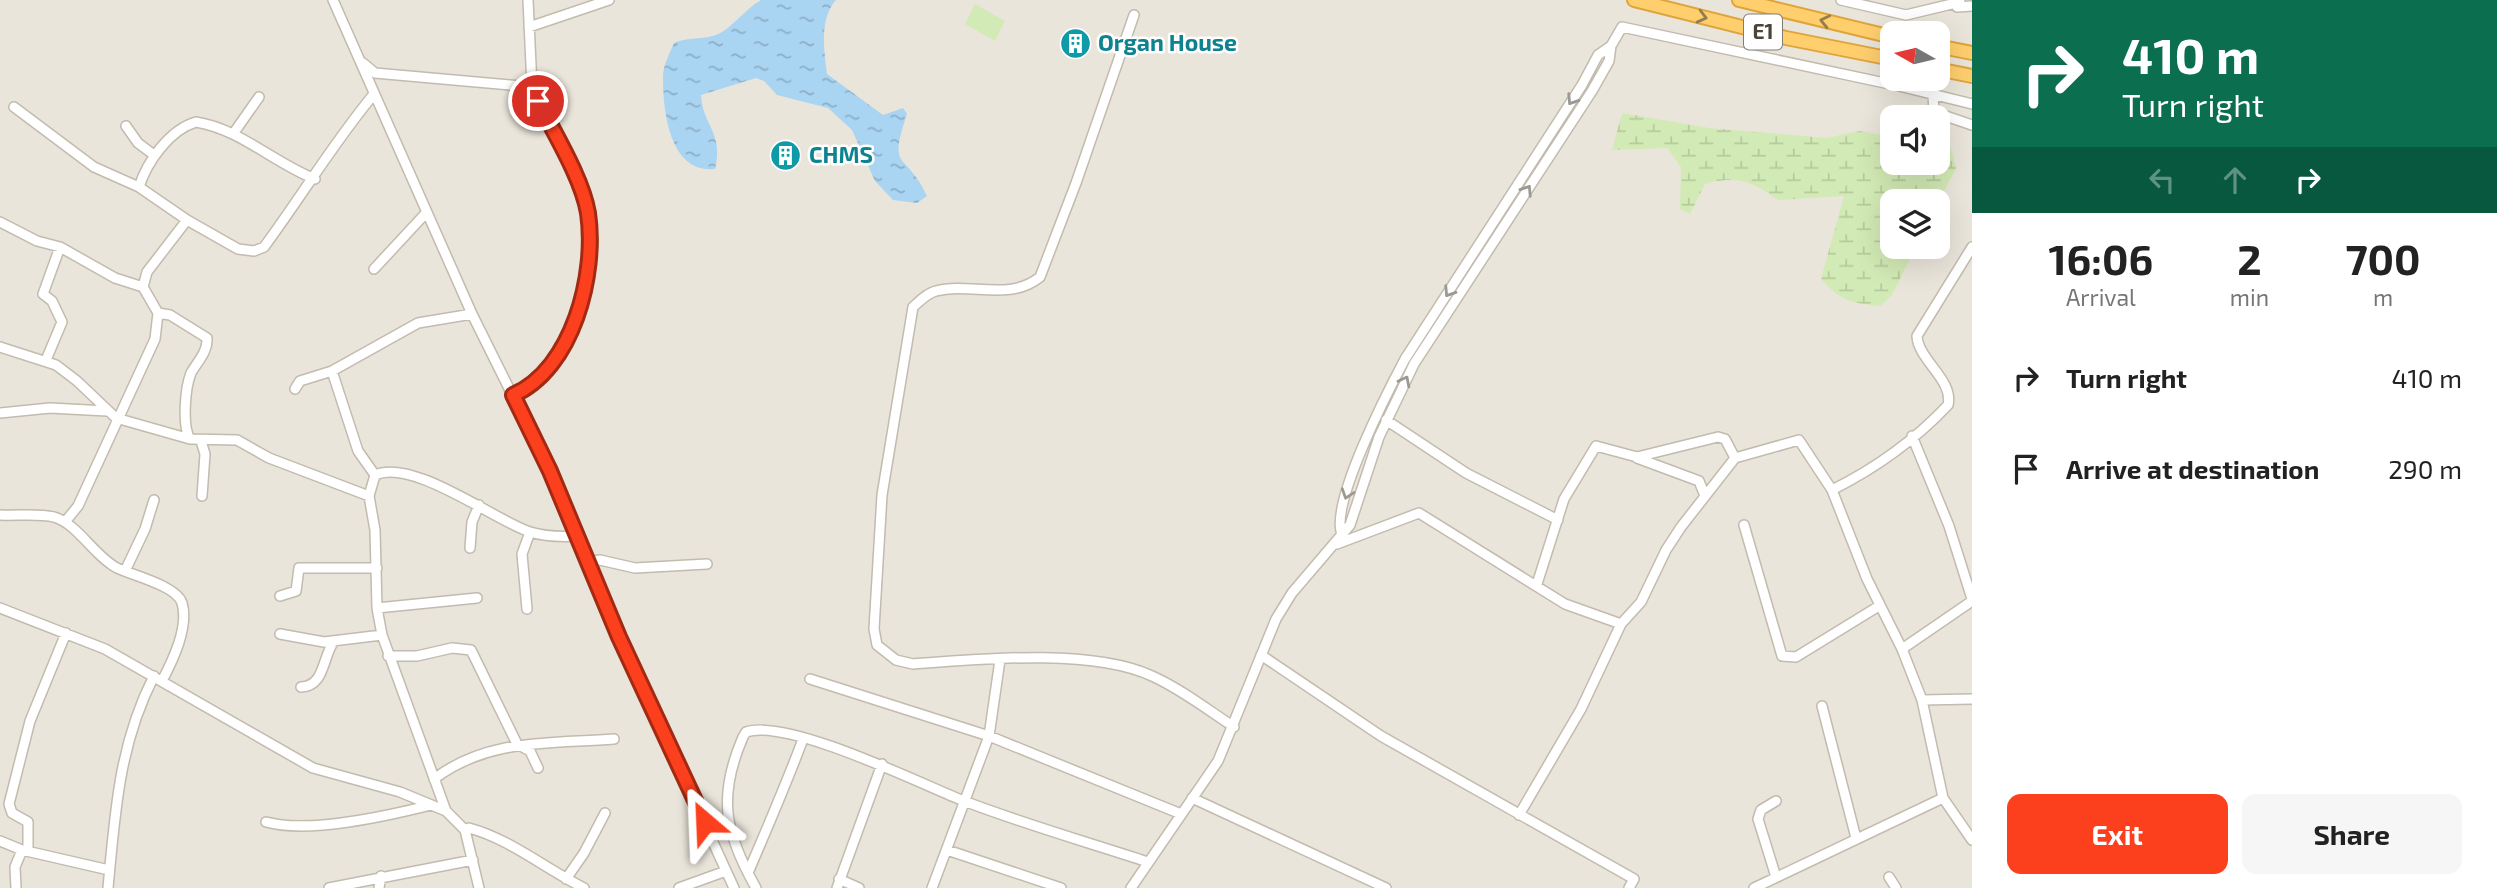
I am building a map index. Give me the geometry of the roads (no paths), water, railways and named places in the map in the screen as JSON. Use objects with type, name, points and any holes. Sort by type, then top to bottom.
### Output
[{"type":"highway","name":"E1","points":[[1634,0],[1786,38],[1880,57]]},
{"type":"highway","name":"E1","points":[[1738,0],[1880,34]]},
{"type":"highway","points":[[1950,49],[1972,53]]},
{"type":"highway","points":[[1950,72],[1972,76]]},
{"type":"street","points":[[333,0],[426,213],[578,536],[619,637],[734,888]]},
{"type":"street","points":[[513,395],[536,382],[556,354],[580,310],[587,270],[588,214],[584,199],[532,88],[528,0]]},
{"type":"street","points":[[529,27],[609,0]]},
{"type":"street","points":[[1841,0],[1906,15],[1959,1]]},
{"type":"street","points":[[1959,1],[1957,7],[1972,6]]},
{"type":"street","points":[[1135,15],[1040,277],[1032,283],[1003,290],[937,291],[914,307],[881,495],[874,629],[877,645],[896,660],[913,664],[1039,658],[1127,667],[1154,676],[1234,727]]},
{"type":"street","points":[[1131,888],[1218,761],[1261,655],[1292,593],[1308,571],[1336,544],[1352,519],[1386,421],[1414,364],[1592,91],[1609,61],[1611,46],[1622,27],[1880,78]]},
{"type":"street","points":[[1342,534],[1340,516],[1359,458],[1383,400],[1405,359],[1582,85],[1598,55],[1611,46]]},
{"type":"street","points":[[358,57],[375,73],[532,88]]},
{"type":"street","points":[[1921,91],[1972,104]]},
{"type":"street","points":[[14,107],[78,157],[139,187],[187,220],[238,249],[254,251],[264,247],[315,179],[344,131],[374,94]]},
{"type":"street","points":[[1933,96],[1934,112],[1972,125]]},
{"type":"street","points":[[233,134],[259,97]]},
{"type":"street","points":[[139,187],[145,169],[154,155],[196,122],[233,134],[293,171],[315,179]]},
{"type":"street","points":[[126,126],[138,143],[154,155]]},
{"type":"street","points":[[374,269],[426,213]]},
{"type":"street","points":[[144,284],[160,254],[187,220]]},
{"type":"street","points":[[0,222],[37,241],[60,247],[102,272],[129,284],[144,284]]},
{"type":"street","points":[[46,360],[62,322],[52,301],[43,294],[60,247]]},
{"type":"street","points":[[1832,490],[1862,475],[1942,411],[1949,399],[1920,349],[1917,334],[1972,247]]},
{"type":"street","points":[[65,522],[78,506],[116,418],[155,339],[158,313],[144,284]]},
{"type":"street","points":[[158,313],[170,315],[207,338],[204,353],[189,377],[187,429],[190,439]]},
{"type":"street","points":[[295,389],[300,381],[332,371],[418,323],[472,314]]},
{"type":"street","points":[[0,347],[46,360],[78,381],[116,418],[190,439],[237,440],[269,458],[369,496]]},
{"type":"street","points":[[332,371],[358,451],[375,475]]},
{"type":"street","points":[[0,413],[50,408],[107,411]]},
{"type":"street","points":[[1386,421],[1466,473],[1558,520]]},
{"type":"street","points":[[1902,649],[1972,600],[1949,526],[1912,436]]},
{"type":"street","points":[[1634,457],[1718,437],[1725,439],[1735,458]]},
{"type":"street","points":[[1519,815],[1581,709],[1620,624],[1641,602],[1666,550],[1705,496],[1735,458],[1799,440],[1832,490],[1879,606],[1902,649],[1922,700],[1943,799],[1972,840]]},
{"type":"street","points":[[201,441],[205,454],[202,496]]},
{"type":"street","points":[[1537,584],[1564,499],[1592,450],[1599,446],[1699,481],[1705,496]]},
{"type":"street","points":[[375,475],[385,471],[443,487],[530,532],[556,537],[578,536]]},
{"type":"street","points":[[375,475],[369,496],[374,513],[377,608],[382,635],[446,811]]},
{"type":"street","points":[[125,571],[145,529],[154,499]]},
{"type":"street","points":[[470,548],[472,522],[479,505]]},
{"type":"street","points":[[1336,544],[1419,513],[1537,584],[1565,604],[1620,624]]},
{"type":"street","points":[[0,515],[44,516],[65,522],[104,558],[125,571],[161,585],[182,603],[176,649],[137,711],[124,751],[118,782],[108,888]]},
{"type":"street","points":[[1744,525],[1782,656],[1796,657],[1879,606]]},
{"type":"street","points":[[527,609],[522,554],[530,532]]},
{"type":"street","points":[[588,562],[600,561],[635,568],[707,564]]},
{"type":"street","points":[[280,596],[296,591],[299,568],[377,568]]},
{"type":"street","points":[[377,608],[477,598]]},
{"type":"street","points":[[0,608],[66,633],[158,678],[313,768],[432,804],[446,811],[465,830],[479,888]]},
{"type":"street","points":[[16,888],[15,867],[25,850],[28,822],[12,813],[9,804],[30,721],[66,633]]},
{"type":"street","points":[[280,634],[334,641],[382,635]]},
{"type":"street","points":[[301,687],[313,686],[319,680],[326,654],[334,641]]},
{"type":"street","points":[[388,656],[417,656],[452,648],[471,650],[517,744],[530,751],[538,768]]},
{"type":"street","points":[[1261,655],[1381,736],[1634,880],[1629,888]]},
{"type":"street","points":[[932,888],[989,736],[1000,660]]},
{"type":"street","points":[[810,680],[989,736],[1181,814]]},
{"type":"street","points":[[1922,700],[1972,699]]},
{"type":"street","points":[[1822,706],[1856,838]]},
{"type":"street","points":[[757,888],[730,835],[729,772],[743,737],[751,731],[803,739],[882,764],[965,801],[1148,862]]},
{"type":"street","points":[[434,779],[466,761],[517,744],[614,739]]},
{"type":"street","points":[[748,873],[769,819],[782,797],[803,739]]},
{"type":"street","points":[[859,888],[838,884],[882,764]]},
{"type":"street","points":[[1192,798],[1386,888]]},
{"type":"street","points":[[1754,888],[1943,799]]},
{"type":"street","points":[[1776,801],[1758,814],[1776,877]]},
{"type":"street","points":[[266,822],[290,827],[374,818],[432,804]]},
{"type":"street","points":[[566,879],[584,853],[605,813]]},
{"type":"street","points":[[465,830],[469,828],[495,836],[584,888]]},
{"type":"street","points":[[0,841],[89,868],[109,870]]},
{"type":"street","points":[[947,850],[1060,888]]},
{"type":"street","points":[[329,888],[473,860]]},
{"type":"street","points":[[679,888],[726,871]]},
{"type":"street","points":[[379,888],[381,876]]},
{"type":"street","points":[[1889,877],[1896,888]]},
{"type":"water","points":[[761,0],[836,0],[825,25],[827,74],[883,115],[903,108],[907,114],[901,133],[899,154],[927,196],[917,203],[893,200],[875,181],[852,130],[828,108],[777,95],[764,81],[756,78],[701,95],[717,146],[715,169],[700,168],[688,162],[672,138],[663,93],[663,74],[674,43],[717,35]]},
{"type":"place","name":"Organ House","points":[[1075,43]]},
{"type":"place","name":"CHMS","points":[[786,155]]}]
